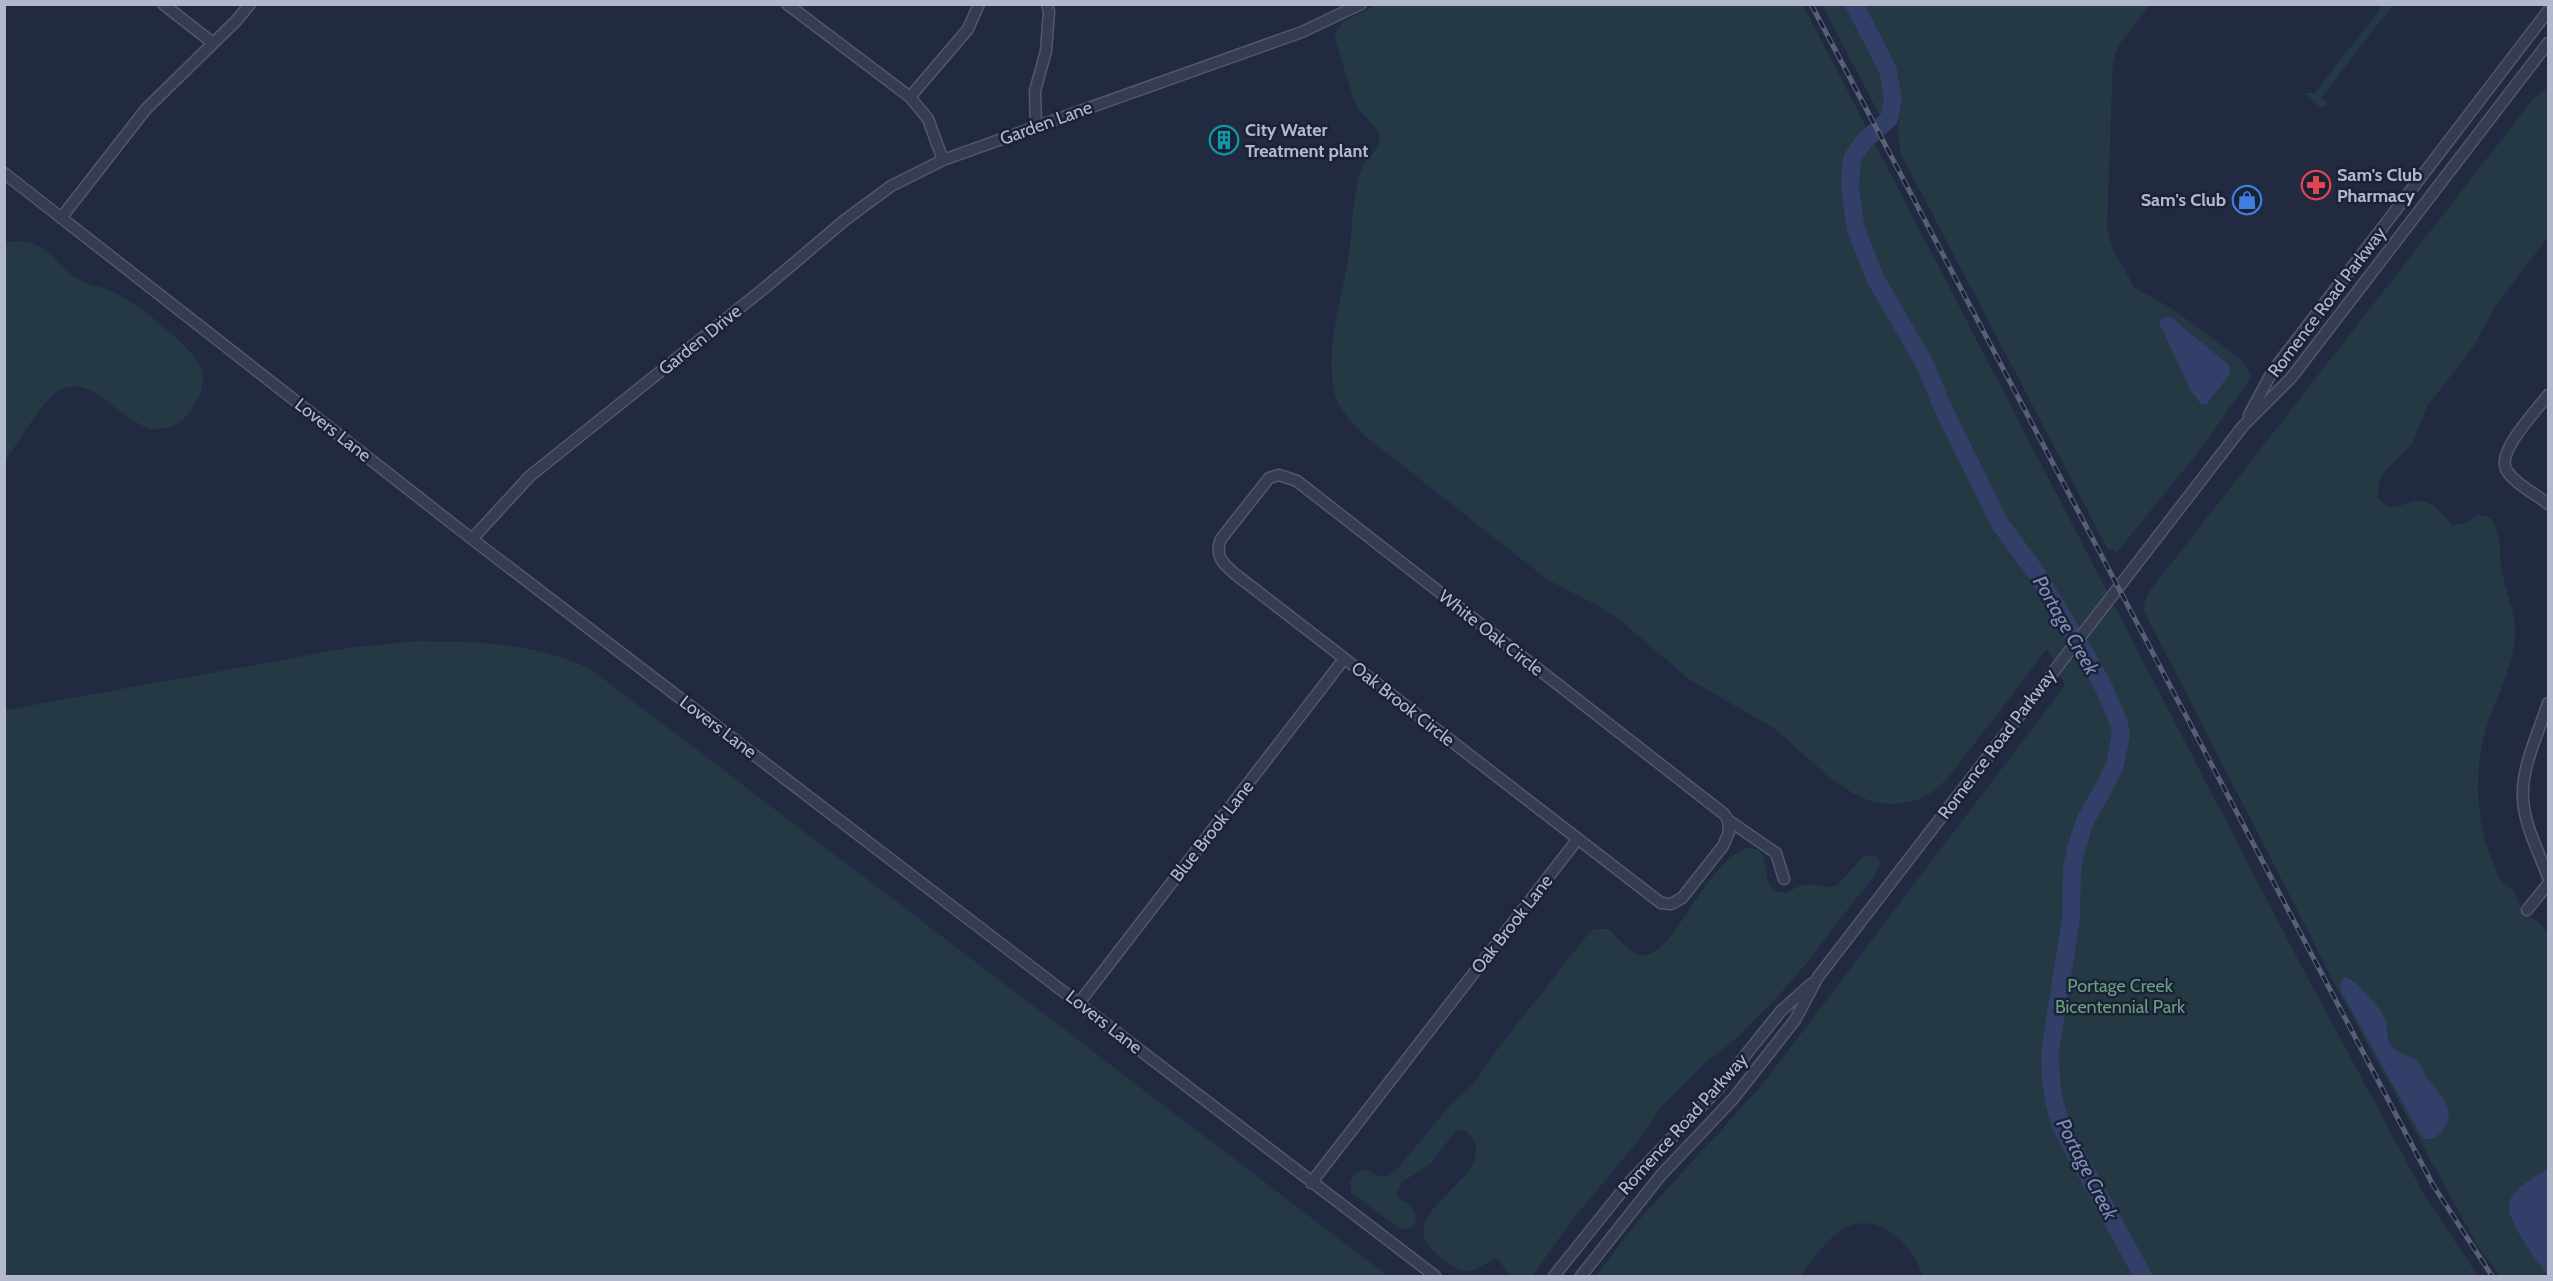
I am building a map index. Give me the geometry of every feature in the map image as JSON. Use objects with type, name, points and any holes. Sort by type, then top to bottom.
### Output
[{"type":"street","points":[[163,4],[213,43]]},
{"type":"street","points":[[62,218],[146,109],[250,4]]},
{"type":"street","points":[[787,4],[910,97],[928,119],[943,160]]},
{"type":"street","points":[[910,97],[968,29],[979,4]]},
{"type":"street","points":[[1036,126],[1035,91],[1046,51],[1049,12],[1047,4]]},
{"type":"street","name":"Garden Lane","points":[[943,160],[1302,32],[1361,4]]},
{"type":"street","name":"Romence Road Parkway","points":[[2243,426],[2272,372],[2548,10]]},
{"type":"street","name":"Romence Road Parkway","points":[[1581,1276],[1661,1175],[1734,1099],[1795,1020],[1818,977],[2067,653],[2243,426],[2291,378],[2548,43]]},
{"type":"street","name":"Garden Drive","points":[[472,539],[530,476],[767,286],[845,220],[891,186],[943,160]]},
{"type":"street","points":[[2426,172],[2441,183]]},
{"type":"street","name":"Lovers Lane","points":[[4,173],[472,539],[1435,1276]]},
{"type":"street","points":[[2548,395],[2509,446],[2504,459],[2507,471],[2512,477],[2548,504]]},
{"type":"street","name":"White Oak Circle","points":[[1228,569],[1219,556],[1218,546],[1221,539],[1264,482],[1275,476],[1291,478],[1724,814],[1728,820],[1776,853],[1784,879]]},
{"type":"street","name":"Oak Brook Circle","points":[[1228,569],[1577,840]]},
{"type":"street","name":"Blue Brook Lane","points":[[1079,1003],[1344,659]]},
{"type":"street","points":[[2548,704],[2526,775],[2523,798],[2525,815],[2548,878]]},
{"type":"street","points":[[1577,840],[1657,901],[1671,904],[1682,898],[1723,846],[1729,832],[1728,820]]},
{"type":"street","name":"Oak Brook Lane","points":[[1311,1183],[1577,840]]},
{"type":"street","points":[[2527,910],[2548,884]]},
{"type":"street","name":"Romence Road Parkway","points":[[1554,1276],[1620,1194],[1719,1088],[1781,1011],[1818,977]]},
{"type":"green space","name":"Portage Creek Bicentennial Park","points":[[1376,5],[1803,5],[2294,952],[2426,1198],[2478,1276],[1923,1276],[1912,1254],[1893,1234],[1870,1224],[1858,1224],[1838,1232],[1820,1250],[1800,1276],[1596,1276],[1638,1221],[1762,1085],[2065,685],[2047,649],[1948,778],[1934,791],[1918,800],[1897,804],[1875,803],[1854,794],[1829,777],[1775,729],[1689,679],[1623,623],[1599,606],[1548,580],[1365,436],[1346,416],[1336,398],[1332,357],[1333,340],[1349,255],[1356,190],[1361,170],[1376,150],[1379,137],[1376,128],[1355,104],[1334,35],[1343,22]]},
{"type":"green space","points":[[1822,5],[1848,5],[1883,74],[1888,103],[1885,116],[1879,114]]},
{"type":"green space","points":[[1864,5],[2150,5],[2118,46],[2113,61],[2107,228],[2113,250],[2135,288],[2171,308],[2242,360],[2250,372],[2250,379],[2200,450],[2117,552],[2108,549],[2104,542],[1902,156],[1898,136],[1900,87],[1898,77],[1887,49]]},
{"type":"green space","points":[[2383,5],[2393,5],[2320,99],[2326,101],[2327,104],[2321,108],[2304,93],[2315,93]]},
{"type":"green space","points":[[2548,87],[2548,237],[2493,310],[2474,346],[2428,405],[2412,444],[2386,470],[2380,480],[2377,497],[2387,506],[2393,507],[2414,501],[2424,501],[2436,508],[2452,525],[2464,524],[2478,515],[2491,518],[2499,537],[2503,579],[2514,617],[2514,643],[2507,673],[2485,731],[2478,773],[2478,794],[2484,835],[2498,875],[2502,882],[2513,890],[2522,911],[2542,925],[2548,935],[2548,1276],[2500,1276],[2478,1247],[2339,992],[2144,611],[2149,592],[2534,98]]},
{"type":"green space","points":[[21,241],[44,249],[80,280],[124,297],[180,341],[200,365],[203,374],[197,401],[183,419],[169,427],[155,429],[141,425],[89,389],[75,386],[54,394],[31,422],[5,461],[5,242]]},
{"type":"green space","points":[[417,641],[507,645],[550,654],[592,670],[1388,1276],[5,1276],[5,710],[348,648]]},
{"type":"green space","points":[[1747,848],[1761,852],[1768,880],[1779,893],[1807,884],[1836,886],[1864,856],[1877,856],[1880,863],[1876,873],[1779,995],[1739,1036],[1704,1064],[1661,1107],[1639,1140],[1576,1215],[1532,1276],[1510,1276],[1498,1259],[1473,1270],[1460,1270],[1437,1254],[1425,1240],[1424,1227],[1429,1214],[1465,1176],[1473,1163],[1475,1143],[1464,1130],[1455,1132],[1430,1164],[1401,1183],[1397,1193],[1399,1198],[1411,1206],[1416,1215],[1415,1224],[1411,1227],[1399,1228],[1351,1192],[1350,1181],[1357,1172],[1367,1170],[1378,1176],[1386,1177],[1398,1168],[1451,1104],[1475,1082],[1495,1052],[1588,934],[1595,929],[1608,929],[1635,953],[1640,955],[1652,953],[1677,928],[1717,872],[1731,857]]},
{"type":"water","points":[[2169,316],[2228,364],[2229,375],[2207,404],[2201,404],[2191,391],[2159,323],[2161,319]]},
{"type":"water","points":[[2345,977],[2361,988],[2379,1008],[2386,1022],[2391,1045],[2418,1062],[2427,1078],[2445,1100],[2449,1115],[2447,1123],[2434,1139],[2424,1139],[2420,1134],[2342,993],[2340,984]]},
{"type":"water","points":[[2548,1168],[2548,1276],[2521,1237],[2509,1206],[2511,1198],[2519,1189]]},
{"type":"waterway","name":"Portage Creek","points":[[1854,4],[1888,71],[1893,98],[1889,119],[1864,141],[1853,157],[1850,189],[1856,229],[1875,278],[1926,366],[1941,404],[2000,524],[2035,571],[2091,664],[2119,723],[2121,735],[2115,764],[2085,821],[2072,869],[2071,919],[2050,1052],[2051,1082],[2062,1128],[2143,1276]]},
{"type":"railway","points":[[1811,4],[2433,1185],[2492,1276]]},
{"type":"place","name":"City Water Treatment plant","points":[[1224,140]]},
{"type":"place","name":"Sam's Club Pharmacy","points":[[2316,185]]},
{"type":"place","name":"Sam's Club","points":[[2247,200]]}]
